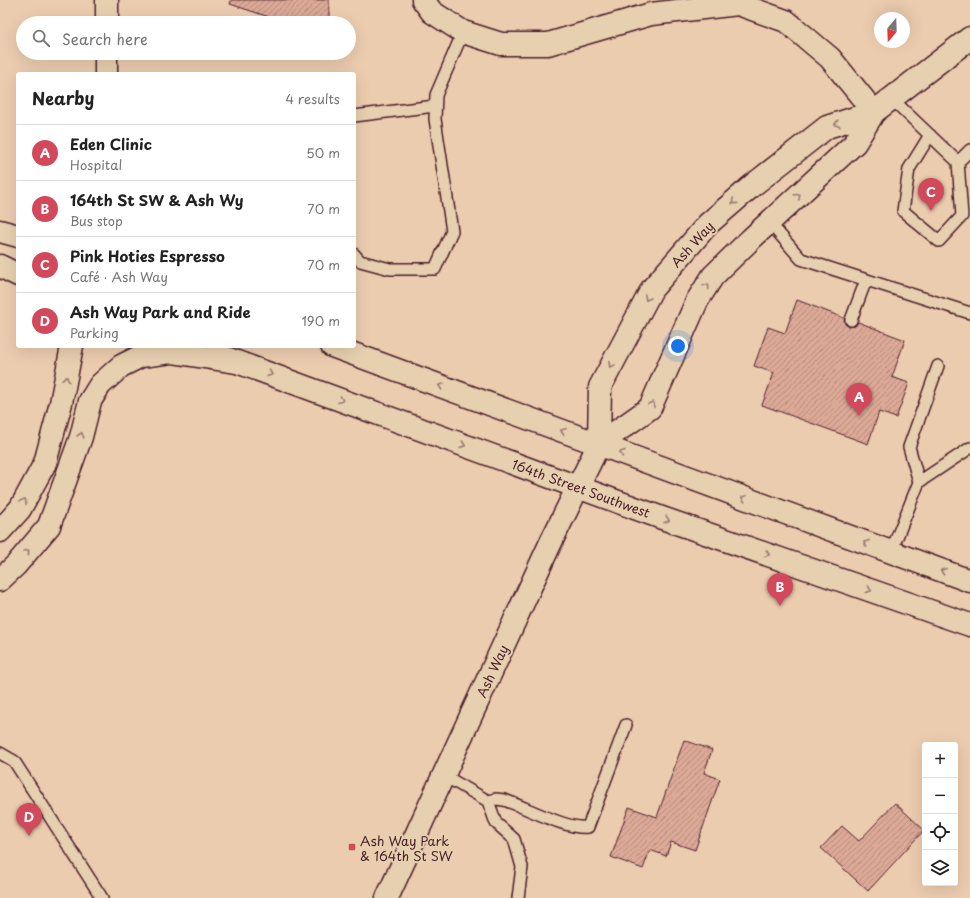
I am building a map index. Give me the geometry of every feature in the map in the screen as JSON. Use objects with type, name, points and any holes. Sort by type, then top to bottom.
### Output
[{"type":"main road","points":[[107,0],[107,16]]},
{"type":"main road","points":[[423,0],[432,12],[463,32],[501,44],[548,44],[650,7],[738,4],[786,21],[830,58],[874,112]]},
{"type":"main road","name":"Ash Way","points":[[387,898],[551,542],[599,444],[600,387],[652,289],[708,224],[753,185],[827,127],[874,112],[970,38]]},
{"type":"main road","points":[[106,60],[106,72]]},
{"type":"main road","name":"Ash Way","points":[[599,444],[650,408],[697,301],[713,276],[855,143],[874,112]]},
{"type":"main road","points":[[0,230],[16,235]]},
{"type":"main road","points":[[0,266],[16,274]]},
{"type":"main road","points":[[0,531],[20,508],[45,463],[61,403],[72,348]]},
{"type":"main road","name":"164th Street Southwest","points":[[198,348],[662,518],[970,625]]},
{"type":"main road","points":[[337,348],[970,581]]},
{"type":"main road","points":[[0,580],[16,565],[49,526],[81,437],[90,401],[105,380],[121,366],[141,356],[172,352],[236,362]]},
{"type":"lane","points":[[356,256],[360,261],[390,269],[434,269],[452,232],[434,118],[436,95],[463,32]]},
{"type":"lane","points":[[892,99],[930,135],[958,162],[962,216],[939,241],[903,210],[909,168],[930,135]]},
{"type":"lane","points":[[356,116],[435,106]]},
{"type":"lane","points":[[958,162],[970,150]]},
{"type":"lane","points":[[769,222],[801,259],[970,313]]},
{"type":"lane","points":[[851,320],[866,280]]},
{"type":"lane","points":[[919,482],[909,447],[938,366]]},
{"type":"lane","points":[[891,552],[919,482],[970,448]]},
{"type":"lane","points":[[443,775],[488,800],[504,800],[562,823],[573,826],[588,827],[626,725]]},
{"type":"lane","points":[[0,753],[14,761],[102,898]]},
{"type":"lane","points":[[488,800],[496,823],[514,839],[522,867],[518,898]]},
{"type":"building","points":[[231,0],[329,0],[329,16],[266,16],[230,4]]},
{"type":"building","points":[[797,300],[844,318],[845,324],[849,327],[855,326],[858,322],[905,340],[892,377],[909,383],[896,418],[879,412],[868,444],[762,405],[774,373],[754,366],[768,327],[785,333]]},
{"type":"building","points":[[684,740],[712,750],[704,773],[720,779],[695,850],[671,842],[666,856],[650,850],[643,869],[611,857],[629,807],[657,817]]},
{"type":"building","points":[[895,803],[922,828],[922,832],[868,891],[821,848],[842,826],[859,841]]},
{"type":"place","name":"Pink Hoties Espresso","points":[[931,211]]},
{"type":"place","name":"Eden Clinic","points":[[859,416]]},
{"type":"place","name":"164th St SW & Ash Wy","points":[[780,606]]},
{"type":"place","name":"Ash Way Park and Ride","points":[[29,836]]},
{"type":"place","name":"Ash Way Park & 164th St SW","points":[[352,847]]}]
